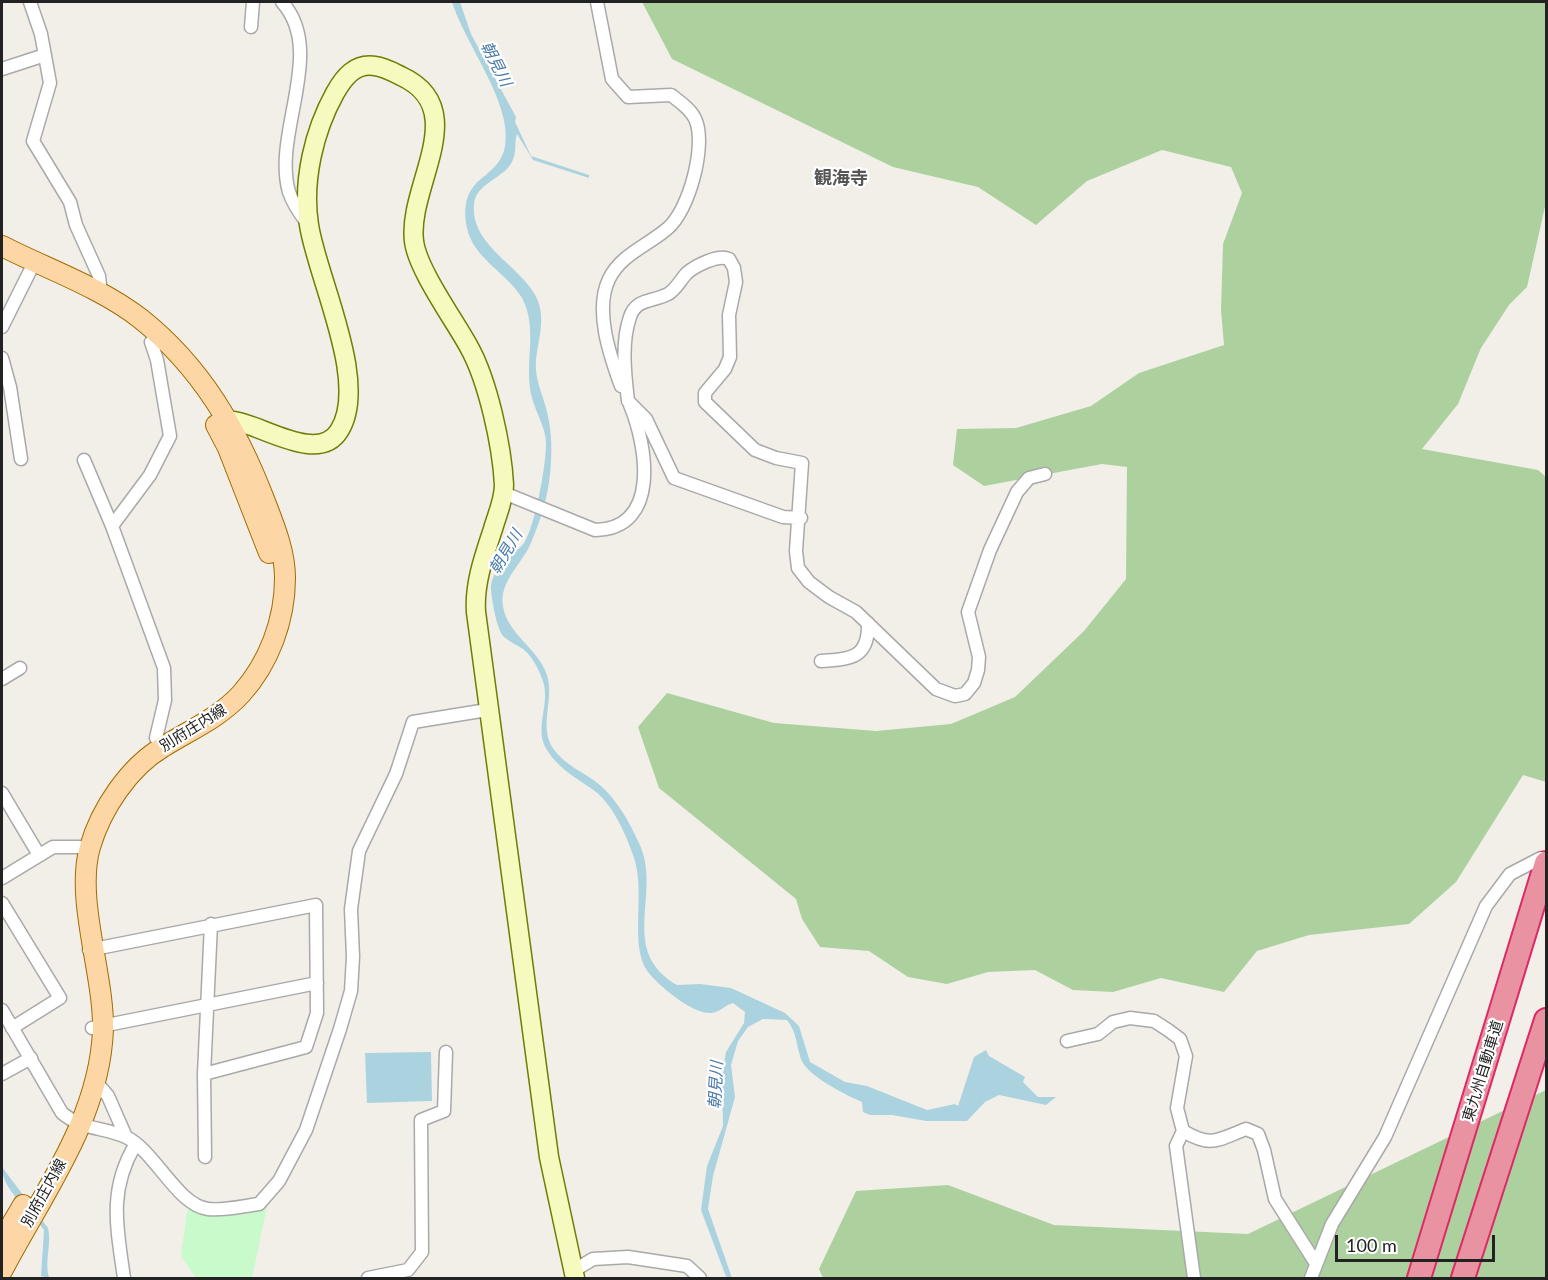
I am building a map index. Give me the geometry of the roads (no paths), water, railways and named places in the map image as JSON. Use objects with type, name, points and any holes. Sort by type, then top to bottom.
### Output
[{"type":"highway","name":"東九州自動車道","points":[[1419,1278],[1544,860]]},
{"type":"highway","points":[[1463,1278],[1546,1020]]},
{"type":"main road","name":"別府庄内線","points":[[2,246],[101,295],[137,316],[165,341],[214,396],[267,547],[274,581],[272,612],[255,658],[230,691],[203,713],[156,738],[126,764],[109,785],[80,847],[77,881],[90,950]]},
{"type":"main road","name":"別府庄内線","points":[[2,256],[113,312],[151,342],[181,373],[247,457],[279,542],[285,576],[280,619],[261,666],[240,696],[209,721],[148,758],[115,796],[97,829],[88,856],[87,897],[98,1028],[96,1082],[76,1124],[6,1237],[2,1272]]},
{"type":"main road","name":"別府庄内線","points":[[76,1124],[98,1028]]},
{"type":"street","points":[[30,2],[45,55],[50,88],[34,133],[33,145],[70,202],[76,225],[99,276],[101,295]]},
{"type":"street","points":[[250,27],[253,2]]},
{"type":"street","points":[[282,2],[294,19],[300,67],[288,138],[288,188],[298,212],[309,226]]},
{"type":"street","points":[[507,494],[577,525],[595,530],[610,529],[625,521],[635,512],[642,490],[645,457],[643,443],[618,379],[607,338],[605,290],[618,266],[669,228],[682,213],[699,155],[699,134],[695,118],[671,95],[628,97],[612,80],[597,2]]},
{"type":"street","points":[[2,69],[45,55]]},
{"type":"street","points":[[223,424],[283,439],[314,442],[335,437],[343,425],[347,370],[309,226],[308,198],[315,139],[326,110],[343,80],[358,68],[372,66],[418,85],[431,100],[436,116],[430,156],[415,220],[416,251],[477,361],[485,382],[507,494],[486,550],[475,599],[487,710],[549,1158],[574,1275],[593,1259],[627,1257],[687,1266],[700,1278]]},
{"type":"street","points":[[801,518],[783,517],[674,478],[646,419],[628,401],[625,358],[629,321],[633,310],[645,300],[671,291],[685,275],[696,268],[722,257],[729,259],[735,282],[729,315],[729,357],[724,369],[705,393],[705,402],[755,450],[776,458],[802,463],[801,518],[796,551],[798,568],[809,582],[829,597],[856,612],[936,689],[955,696],[965,694],[974,683],[980,657],[968,612],[990,550],[1017,492],[1029,478],[1045,474]]},
{"type":"street","points":[[2,327],[30,271]]},
{"type":"street","points":[[112,526],[150,475],[170,436],[158,360],[151,342]]},
{"type":"street","points":[[2,358],[10,387],[17,445],[21,459]]},
{"type":"street","points":[[84,460],[112,526],[164,668],[165,700],[156,738]]},
{"type":"street","points":[[822,661],[851,658],[863,650],[869,641],[868,623]]},
{"type":"street","points":[[2,679],[20,668]]},
{"type":"street","points":[[2,1010],[62,1113],[76,1124],[130,1141],[154,1161],[191,1202],[207,1209],[259,1204],[279,1181],[306,1130],[340,1029],[351,992],[353,957],[351,909],[359,851],[396,774],[413,722],[487,710]]},
{"type":"street","points":[[2,793],[39,855]]},
{"type":"street","points":[[2,879],[52,847],[80,847]]},
{"type":"street","points":[[1311,1278],[1332,1224],[1385,1137],[1486,906],[1510,874],[1544,860]]},
{"type":"street","points":[[2,903],[60,998],[12,1028]]},
{"type":"street","points":[[90,950],[211,924],[316,905],[317,1013],[306,1047],[204,1074]]},
{"type":"street","points":[[206,1157],[204,1074],[211,924]]},
{"type":"street","points":[[98,1028],[317,983]]},
{"type":"street","points":[[1067,1041],[1098,1034],[1113,1022],[1130,1018],[1154,1021],[1180,1039],[1186,1056],[1177,1108],[1183,1131],[1176,1146],[1194,1278]]},
{"type":"street","points":[[368,1278],[408,1270],[422,1252],[421,1120],[444,1111],[446,1052]]},
{"type":"street","points":[[2,1074],[31,1058]]},
{"type":"street","points":[[96,1082],[108,1096],[130,1141],[115,1212],[124,1278]]},
{"type":"street","points":[[1183,1131],[1200,1141],[1220,1140],[1246,1129],[1258,1134],[1275,1199],[1316,1262]]},
{"type":"water","points":[[452,2],[460,2],[471,34],[516,117],[515,122],[531,156],[589,175],[589,178],[533,160],[517,134],[512,162],[503,173],[480,191],[474,204],[479,230],[486,241],[524,280],[540,307],[541,324],[536,367],[551,436],[550,472],[545,504],[530,545],[507,581],[503,606],[510,625],[543,665],[547,675],[549,694],[547,733],[555,751],[566,762],[607,792],[623,812],[639,843],[645,862],[647,881],[644,920],[649,955],[659,971],[677,985],[700,984],[731,988],[785,1013],[799,1026],[810,1062],[845,1082],[867,1086],[927,1110],[955,1104],[958,1106],[974,1057],[986,1050],[989,1056],[1025,1077],[1023,1082],[1038,1097],[1056,1097],[1046,1105],[999,1095],[985,1102],[967,1121],[926,1121],[892,1115],[870,1115],[863,1112],[862,1102],[811,1072],[801,1059],[795,1034],[787,1020],[763,1019],[748,1027],[738,1041],[731,1065],[735,1097],[713,1176],[708,1209],[732,1278],[727,1278],[725,1274],[701,1210],[707,1166],[723,1126],[722,1075],[726,1052],[744,1023],[745,1012],[733,1003],[712,1013],[686,1005],[668,992],[648,972],[639,948],[637,870],[626,838],[617,819],[599,794],[562,768],[547,750],[542,734],[545,693],[541,675],[527,652],[503,636],[495,613],[491,589],[492,580],[503,560],[509,553],[521,547],[528,535],[539,495],[546,444],[530,385],[530,335],[527,310],[516,289],[476,248],[467,228],[468,197],[473,187],[501,158],[505,146],[506,129],[495,93],[458,19]]},
{"type":"water","points":[[431,1052],[432,1101],[367,1103],[365,1053]]},
{"type":"water","points":[[2,1167],[48,1228],[49,1278],[41,1276],[44,1230],[12,1192],[3,1176]]},
{"type":"district","name":"観海寺","points":[[841,178]]},
{"type":"water label","name":"朝見川","points":[[496,64]]},
{"type":"water label","name":"朝見川","points":[[506,552]]},
{"type":"water label","name":"朝見川","points":[[716,1085]]}]
